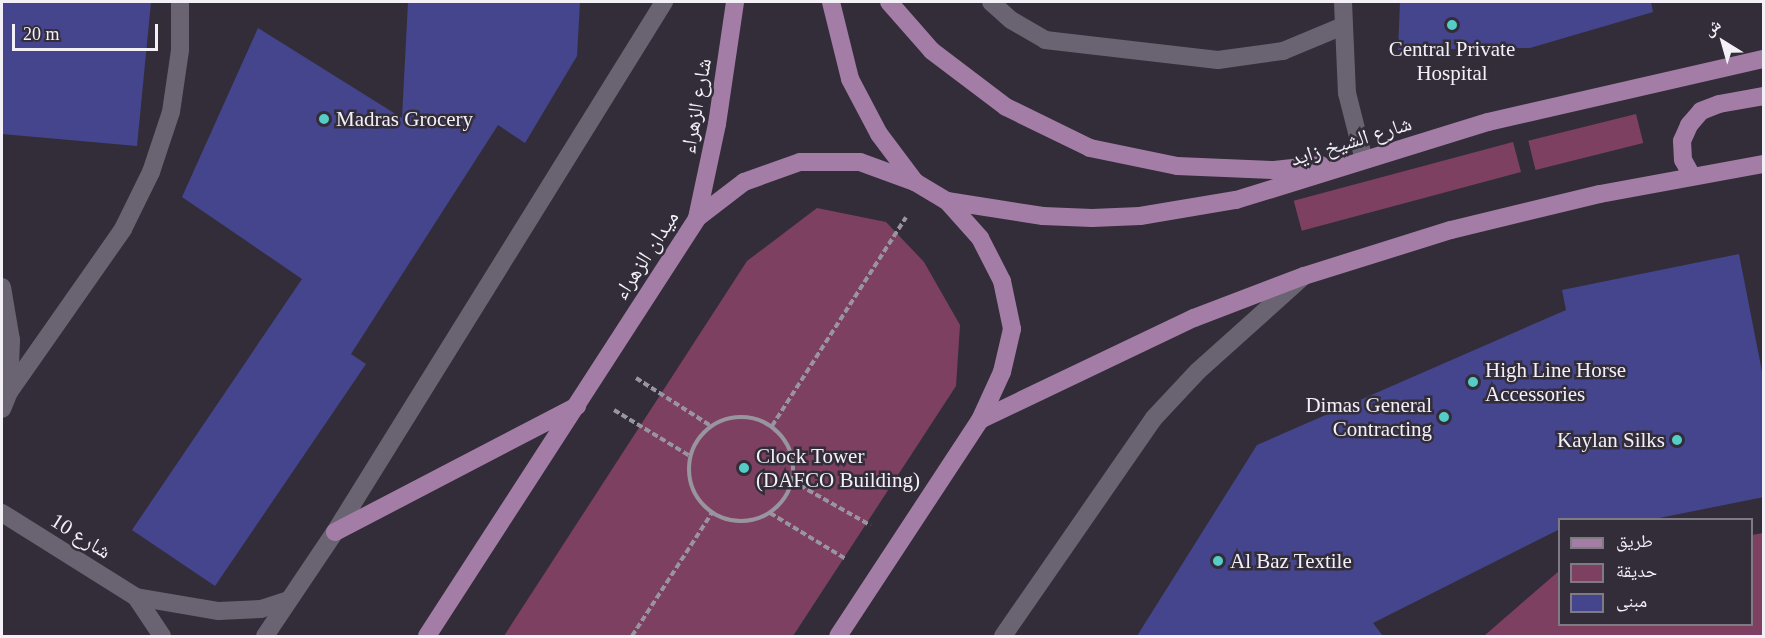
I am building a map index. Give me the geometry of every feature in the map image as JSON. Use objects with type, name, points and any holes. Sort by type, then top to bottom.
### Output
[{"type":"main road","name":"شارع الزهراء","points":[[697,218],[717,124],[735,2]]},
{"type":"main road","points":[[831,2],[850,80],[879,134],[920,185]]},
{"type":"main road","points":[[889,2],[932,51],[1006,107],[1090,148],[1177,166],[1263,170],[1364,160]]},
{"type":"main road","name":"شارع الشيخ زايد","points":[[947,201],[1043,216],[1140,216],[1236,200],[1488,122],[1764,59]]},
{"type":"main road","points":[[1692,176],[1683,151],[1689,124],[1701,111],[1719,104],[1764,96]]},
{"type":"main road","name":"ميدان الزهراء","points":[[427,636],[608,359],[673,249],[697,218],[744,182],[800,162],[860,162],[920,185],[947,201],[980,238],[1002,281],[1012,329],[1002,372],[980,420],[838,636]]},
{"type":"main road","points":[[980,420],[1194,318],[1304,276],[1451,230],[1692,176],[1764,164]]},
{"type":"main road","points":[[335,532],[582,399]]},
{"type":"main road","points":[[851,617],[854,636]]},
{"type":"street","points":[[2,409],[9,392],[123,229],[151,172],[171,112],[180,50],[180,2]]},
{"type":"street","points":[[265,636],[335,532],[664,2]]},
{"type":"street","points":[[991,2],[1011,20],[1045,40],[1218,60],[1283,51],[1343,27]]},
{"type":"street","points":[[1343,2],[1347,93],[1364,160]]},
{"type":"street","points":[[1003,636],[1154,418],[1198,370],[1304,276]]},
{"type":"street","points":[[2,287],[11,340],[9,392]]},
{"type":"street","name":"شارع 10","points":[[2,513],[136,597],[219,611],[261,609],[289,600]]},
{"type":"street","name":"شارع 10","points":[[136,597],[162,636]]},
{"type":"path","points":[[772,426],[920,185]]},
{"type":"path","points":[[608,359],[711,426]]},
{"type":"path","points":[[582,399],[690,456]]},
{"type":"path","points":[[741,417],[772,426],[791,451],[792,481],[784,499],[770,513],[751,520],[731,520],[712,513],[697,497],[689,477],[690,456],[698,439],[711,426],[725,418],[741,417]]},
{"type":"path","points":[[792,481],[900,542]]},
{"type":"path","points":[[632,636],[712,513]]},
{"type":"path","points":[[770,513],[876,576]]},
{"type":"green space","points":[[1636,114],[1643,143],[1536,170],[1528,141]]},
{"type":"green space","points":[[1513,142],[1521,172],[1302,231],[1294,201]]},
{"type":"green space","points":[[817,208],[886,222],[924,262],[960,325],[956,386],[793,636],[504,636],[747,261]]},
{"type":"green space","points":[[1763,533],[1763,636],[1484,636],[1558,572],[1558,626],[1753,626],[1753,535]]},
{"type":"building","points":[[2,2],[151,2],[137,146],[2,134]]},
{"type":"building","points":[[408,2],[580,2],[577,56],[525,143],[498,125],[351,354],[366,364],[215,586],[132,530],[302,279],[182,197],[258,28],[402,118]]},
{"type":"building","points":[[1400,2],[1651,2],[1653,12],[1530,48],[1398,50]]},
{"type":"building","points":[[1739,254],[1764,382],[1764,497],[1659,518],[1558,518],[1558,530],[1373,623],[1383,636],[1137,636],[1257,445],[1566,310],[1562,290]]},
{"type":"place","name":"Central Private Hospital","points":[[1452,25]]},
{"type":"place","name":"Madras Grocery","points":[[324,119]]},
{"type":"place","name":"High Line Horse Accessories","points":[[1473,382]]},
{"type":"place","name":"Dimas General Contracting","points":[[1444,417]]},
{"type":"place","name":"Kaylan Silks","points":[[1677,440]]},
{"type":"place","name":"Clock Tower (DAFCO Building)","points":[[744,468]]},
{"type":"place","name":"Al Baz Textile","points":[[1218,561]]}]
